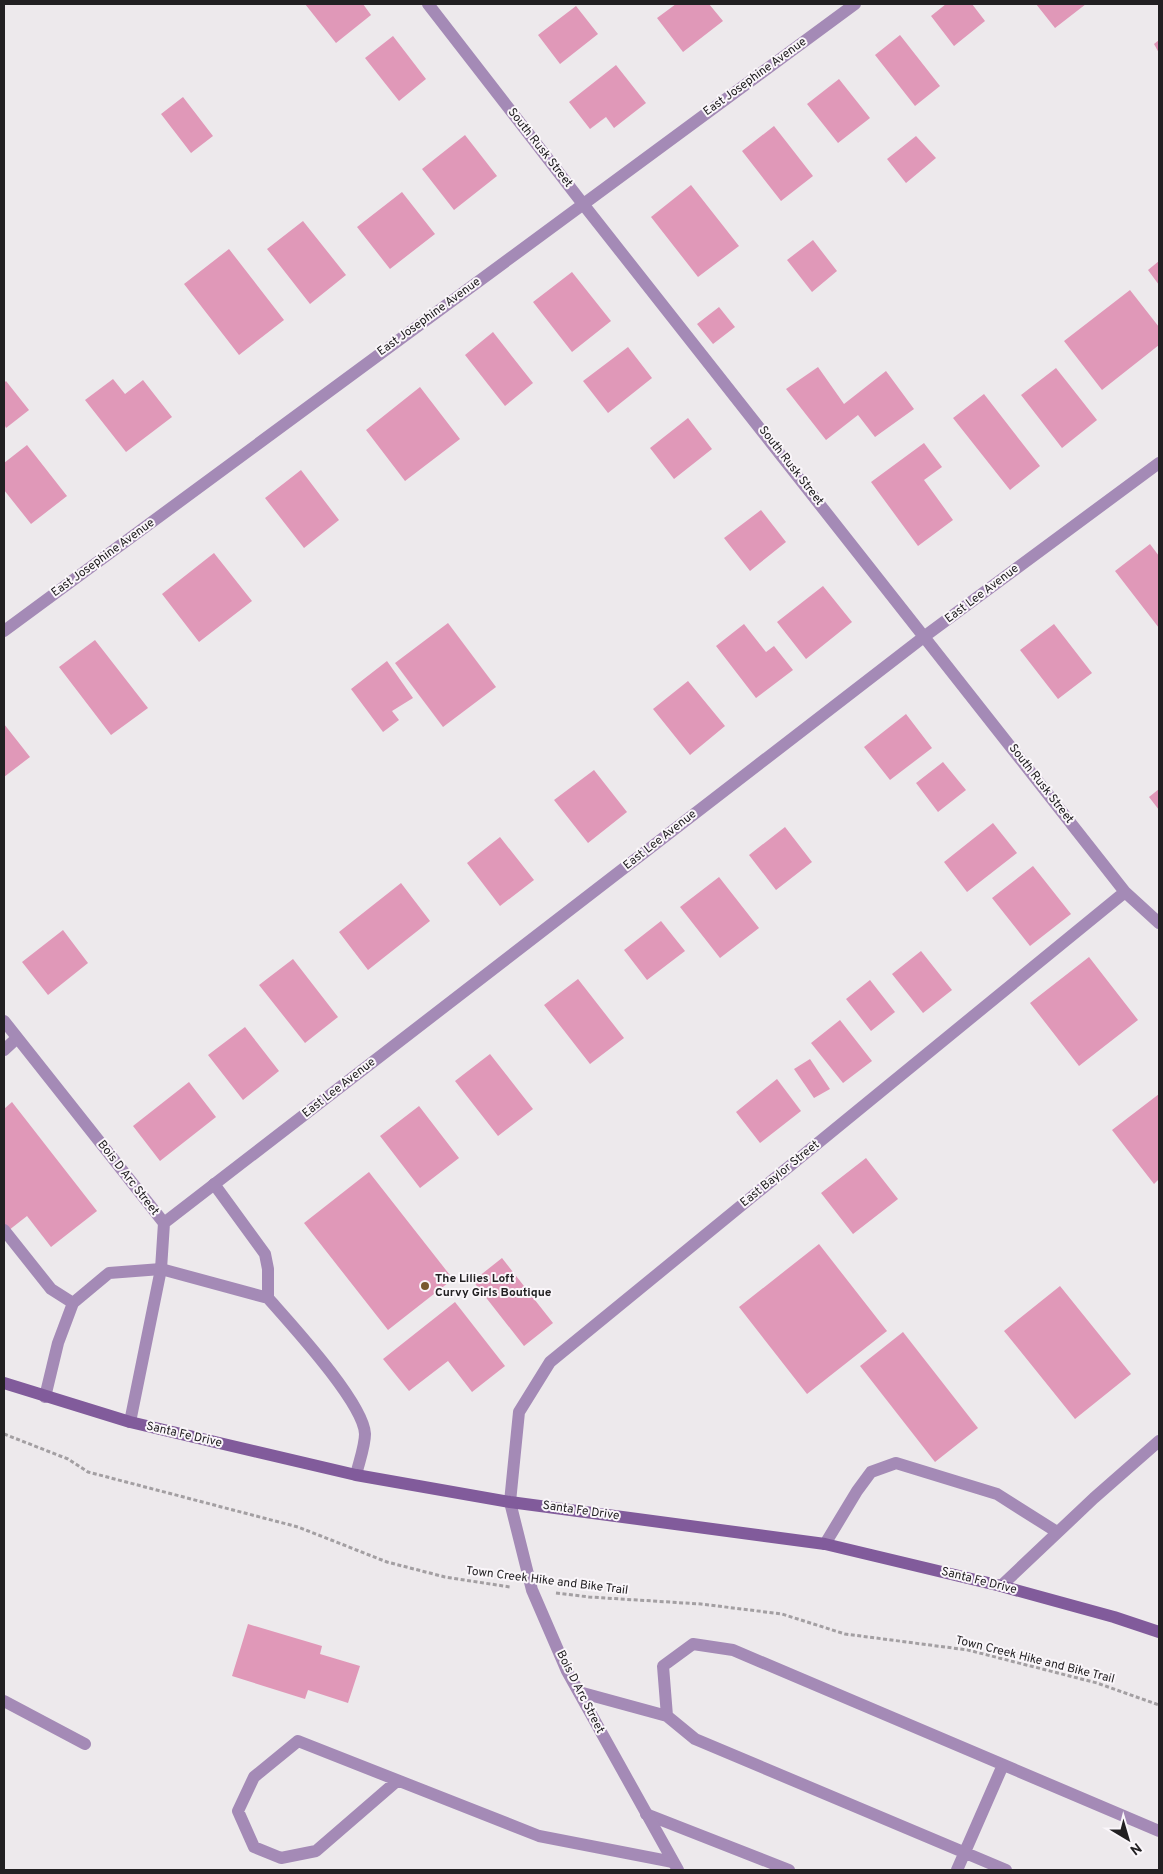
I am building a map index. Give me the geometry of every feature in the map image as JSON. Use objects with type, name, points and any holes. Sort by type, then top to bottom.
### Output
[{"type":"street","name":"South Rusk Street","points":[[428,4],[583,204],[1125,892],[1159,923]]},
{"type":"street","name":"East Josephine Avenue","points":[[4,631],[855,4]]},
{"type":"street","name":"East Lee Avenue","points":[[164,1223],[925,636],[1159,462]]},
{"type":"street","name":"East Baylor Street","points":[[510,1502],[519,1412],[550,1362],[1125,892]]},
{"type":"street","name":"Bois D Arc Street","points":[[4,1021],[164,1223],[162,1269],[130,1422]]},
{"type":"street","points":[[4,1050],[17,1038]]},
{"type":"street","points":[[214,1184],[265,1254],[268,1269],[268,1298]]},
{"type":"street","points":[[4,1230],[51,1289],[73,1303]]},
{"type":"street","points":[[45,1397],[58,1343],[73,1303],[109,1273],[162,1269],[268,1298],[326,1364],[360,1418],[365,1433],[356,1475]]},
{"type":"street","name":"Santa Fe Drive","points":[[4,1384],[130,1422],[356,1475],[510,1502],[825,1544],[1001,1586],[1114,1617],[1159,1632]]},
{"type":"street","points":[[1001,1586],[1057,1532],[1159,1441]]},
{"type":"street","points":[[825,1544],[857,1491],[871,1472],[896,1464],[997,1494],[1057,1532]]},
{"type":"street","name":"Bois D Arc Street","points":[[510,1502],[532,1590],[567,1671],[675,1866]]},
{"type":"street","points":[[667,1716],[663,1666],[693,1644],[733,1650],[1159,1831]]},
{"type":"street","points":[[578,1692],[667,1716],[695,1739],[1006,1870]]},
{"type":"street","points":[[4,1701],[86,1744]]},
{"type":"street","points":[[397,1781],[316,1851],[307,1853],[281,1858],[254,1847],[238,1812],[254,1776],[298,1741],[538,1836],[675,1866]]},
{"type":"street","points":[[957,1870],[1003,1765]]},
{"type":"street","points":[[646,1814],[788,1870]]},
{"type":"path","name":"Town Creek Hike and Bike Trail","points":[[4,1434],[68,1459],[88,1472],[298,1527],[387,1562],[445,1577],[589,1598],[701,1604],[782,1614],[845,1634],[968,1650],[1097,1684],[1159,1705]]},
{"type":"building","points":[[305,4],[363,4],[371,15],[336,43]]},
{"type":"building","points":[[676,4],[709,4],[723,21],[683,52],[657,18]]},
{"type":"building","points":[[946,4],[972,4],[985,21],[954,46],[931,16]]},
{"type":"building","points":[[1036,4],[1086,4],[1055,28]]},
{"type":"building","points":[[576,6],[598,34],[560,64],[538,35]]},
{"type":"building","points":[[900,35],[940,86],[915,106],[875,55]]},
{"type":"building","points":[[393,36],[426,79],[399,101],[365,58]]},
{"type":"building","points":[[1159,40],[1159,53],[1154,44]]},
{"type":"building","points":[[616,65],[646,103],[614,128],[606,117],[590,129],[569,102]]},
{"type":"building","points":[[839,79],[870,118],[838,143],[807,104]]},
{"type":"building","points":[[183,97],[213,136],[191,153],[161,114]]},
{"type":"building","points":[[774,126],[813,176],[781,201],[742,151]]},
{"type":"building","points":[[465,135],[497,176],[454,210],[422,169]]},
{"type":"building","points":[[916,136],[936,158],[906,183],[887,159]]},
{"type":"building","points":[[691,185],[739,246],[698,277],[651,217]]},
{"type":"building","points":[[402,192],[435,234],[390,269],[357,227]]},
{"type":"building","points":[[303,221],[346,275],[310,304],[267,249]]},
{"type":"building","points":[[813,240],[837,271],[812,292],[787,260]]},
{"type":"building","points":[[229,249],[284,320],[239,355],[184,284]]},
{"type":"building","points":[[1159,261],[1159,285],[1148,270]]},
{"type":"building","points":[[572,272],[611,321],[572,352],[533,302]]},
{"type":"building","points":[[1130,290],[1159,327],[1159,345],[1102,390],[1064,341]]},
{"type":"building","points":[[719,307],[735,327],[713,344],[697,324]]},
{"type":"building","points":[[493,332],[533,383],[505,406],[465,355]]},
{"type":"building","points":[[628,347],[652,378],[608,413],[583,381]]},
{"type":"building","points":[[818,367],[844,404],[886,371],[914,409],[875,437],[858,415],[826,440],[786,389]]},
{"type":"building","points":[[1056,368],[1097,420],[1062,448],[1021,395]]},
{"type":"building","points":[[113,379],[125,394],[143,380],[172,417],[126,452],[85,400]]},
{"type":"building","points":[[6,381],[29,410],[6,428],[4,424],[4,383]]},
{"type":"building","points":[[420,387],[460,439],[405,481],[366,430]]},
{"type":"building","points":[[984,394],[1040,466],[1010,490],[953,418]]},
{"type":"building","points":[[688,418],[712,449],[674,479],[650,448]]},
{"type":"building","points":[[924,443],[942,467],[924,480],[953,520],[918,546],[871,482]]},
{"type":"building","points":[[27,445],[67,496],[31,524],[4,490],[4,463]]},
{"type":"building","points":[[301,470],[339,520],[304,548],[265,498]]},
{"type":"building","points":[[761,510],[786,542],[750,571],[724,538]]},
{"type":"building","points":[[1150,544],[1159,556],[1159,628],[1115,571]]},
{"type":"building","points":[[214,553],[252,601],[199,642],[162,594]]},
{"type":"building","points":[[823,586],[852,622],[806,659],[777,622]]},
{"type":"building","points":[[448,623],[496,687],[443,727],[395,663]]},
{"type":"building","points":[[744,624],[766,652],[774,646],[793,670],[756,698],[716,646]]},
{"type":"building","points":[[1054,624],[1092,673],[1058,699],[1020,650]]},
{"type":"building","points":[[95,640],[148,708],[111,735],[59,667]]},
{"type":"building","points":[[387,661],[413,698],[392,711],[399,720],[383,732],[351,689]]},
{"type":"building","points":[[688,681],[725,726],[690,755],[653,709]]},
{"type":"building","points":[[906,714],[932,748],[890,780],[864,747]]},
{"type":"building","points":[[4,724],[30,757],[4,777]]},
{"type":"building","points":[[943,762],[966,790],[938,812],[916,783]]},
{"type":"building","points":[[594,770],[627,812],[588,843],[554,800]]},
{"type":"building","points":[[1159,789],[1159,810],[1149,797]]},
{"type":"building","points":[[993,823],[1017,853],[967,892],[944,862]]},
{"type":"building","points":[[785,827],[812,862],[776,890],[749,855]]},
{"type":"building","points":[[500,837],[534,880],[500,906],[467,863]]},
{"type":"building","points":[[1033,866],[1071,914],[1030,946],[992,898]]},
{"type":"building","points":[[719,877],[759,928],[720,958],[680,907]]},
{"type":"building","points":[[401,883],[430,921],[368,970],[339,932]]},
{"type":"building","points":[[661,921],[685,951],[647,980],[624,950]]},
{"type":"building","points":[[63,930],[88,963],[48,995],[22,962]]},
{"type":"building","points":[[921,951],[952,990],[923,1013],[892,974]]},
{"type":"building","points":[[1089,957],[1138,1020],[1079,1066],[1030,1003]]},
{"type":"building","points":[[293,959],[338,1017],[305,1043],[259,985]]},
{"type":"building","points":[[578,979],[624,1038],[590,1064],[544,1005]]},
{"type":"building","points":[[870,980],[895,1012],[871,1031],[846,999]]},
{"type":"building","points":[[840,1020],[872,1061],[843,1083],[811,1043]]},
{"type":"building","points":[[245,1027],[279,1071],[243,1100],[208,1055]]},
{"type":"building","points":[[490,1054],[533,1109],[498,1136],[455,1081]]},
{"type":"building","points":[[810,1059],[830,1089],[814,1098],[794,1069]]},
{"type":"building","points":[[777,1079],[801,1111],[760,1143],[736,1112]]},
{"type":"building","points":[[189,1082],[216,1117],[160,1161],[133,1126]]},
{"type":"building","points":[[1159,1094],[1159,1179],[1154,1184],[1112,1130]]},
{"type":"building","points":[[12,1102],[97,1211],[51,1247],[27,1216],[4,1234],[4,1109]]},
{"type":"building","points":[[419,1106],[459,1158],[420,1188],[380,1136]]},
{"type":"building","points":[[866,1158],[898,1199],[853,1234],[821,1193]]},
{"type":"building","points":[[369,1172],[453,1279],[388,1330],[304,1223]]},
{"type":"building","points":[[819,1244],[887,1331],[807,1394],[739,1307]]},
{"type":"building","points":[[502,1258],[553,1323],[524,1346],[473,1281]]},
{"type":"building","points":[[1060,1286],[1131,1374],[1075,1419],[1004,1331]]},
{"type":"building","points":[[455,1302],[505,1366],[472,1392],[448,1361],[409,1391],[383,1359]]},
{"type":"building","points":[[903,1332],[978,1428],[935,1462],[860,1366]]},
{"type":"building","points":[[248,1624],[322,1646],[320,1654],[360,1666],[348,1703],[308,1690],[305,1699],[232,1676]]},
{"type":"place","name":"The Lilies Loft Curvy Girls Boutique","points":[[425,1286]]}]
